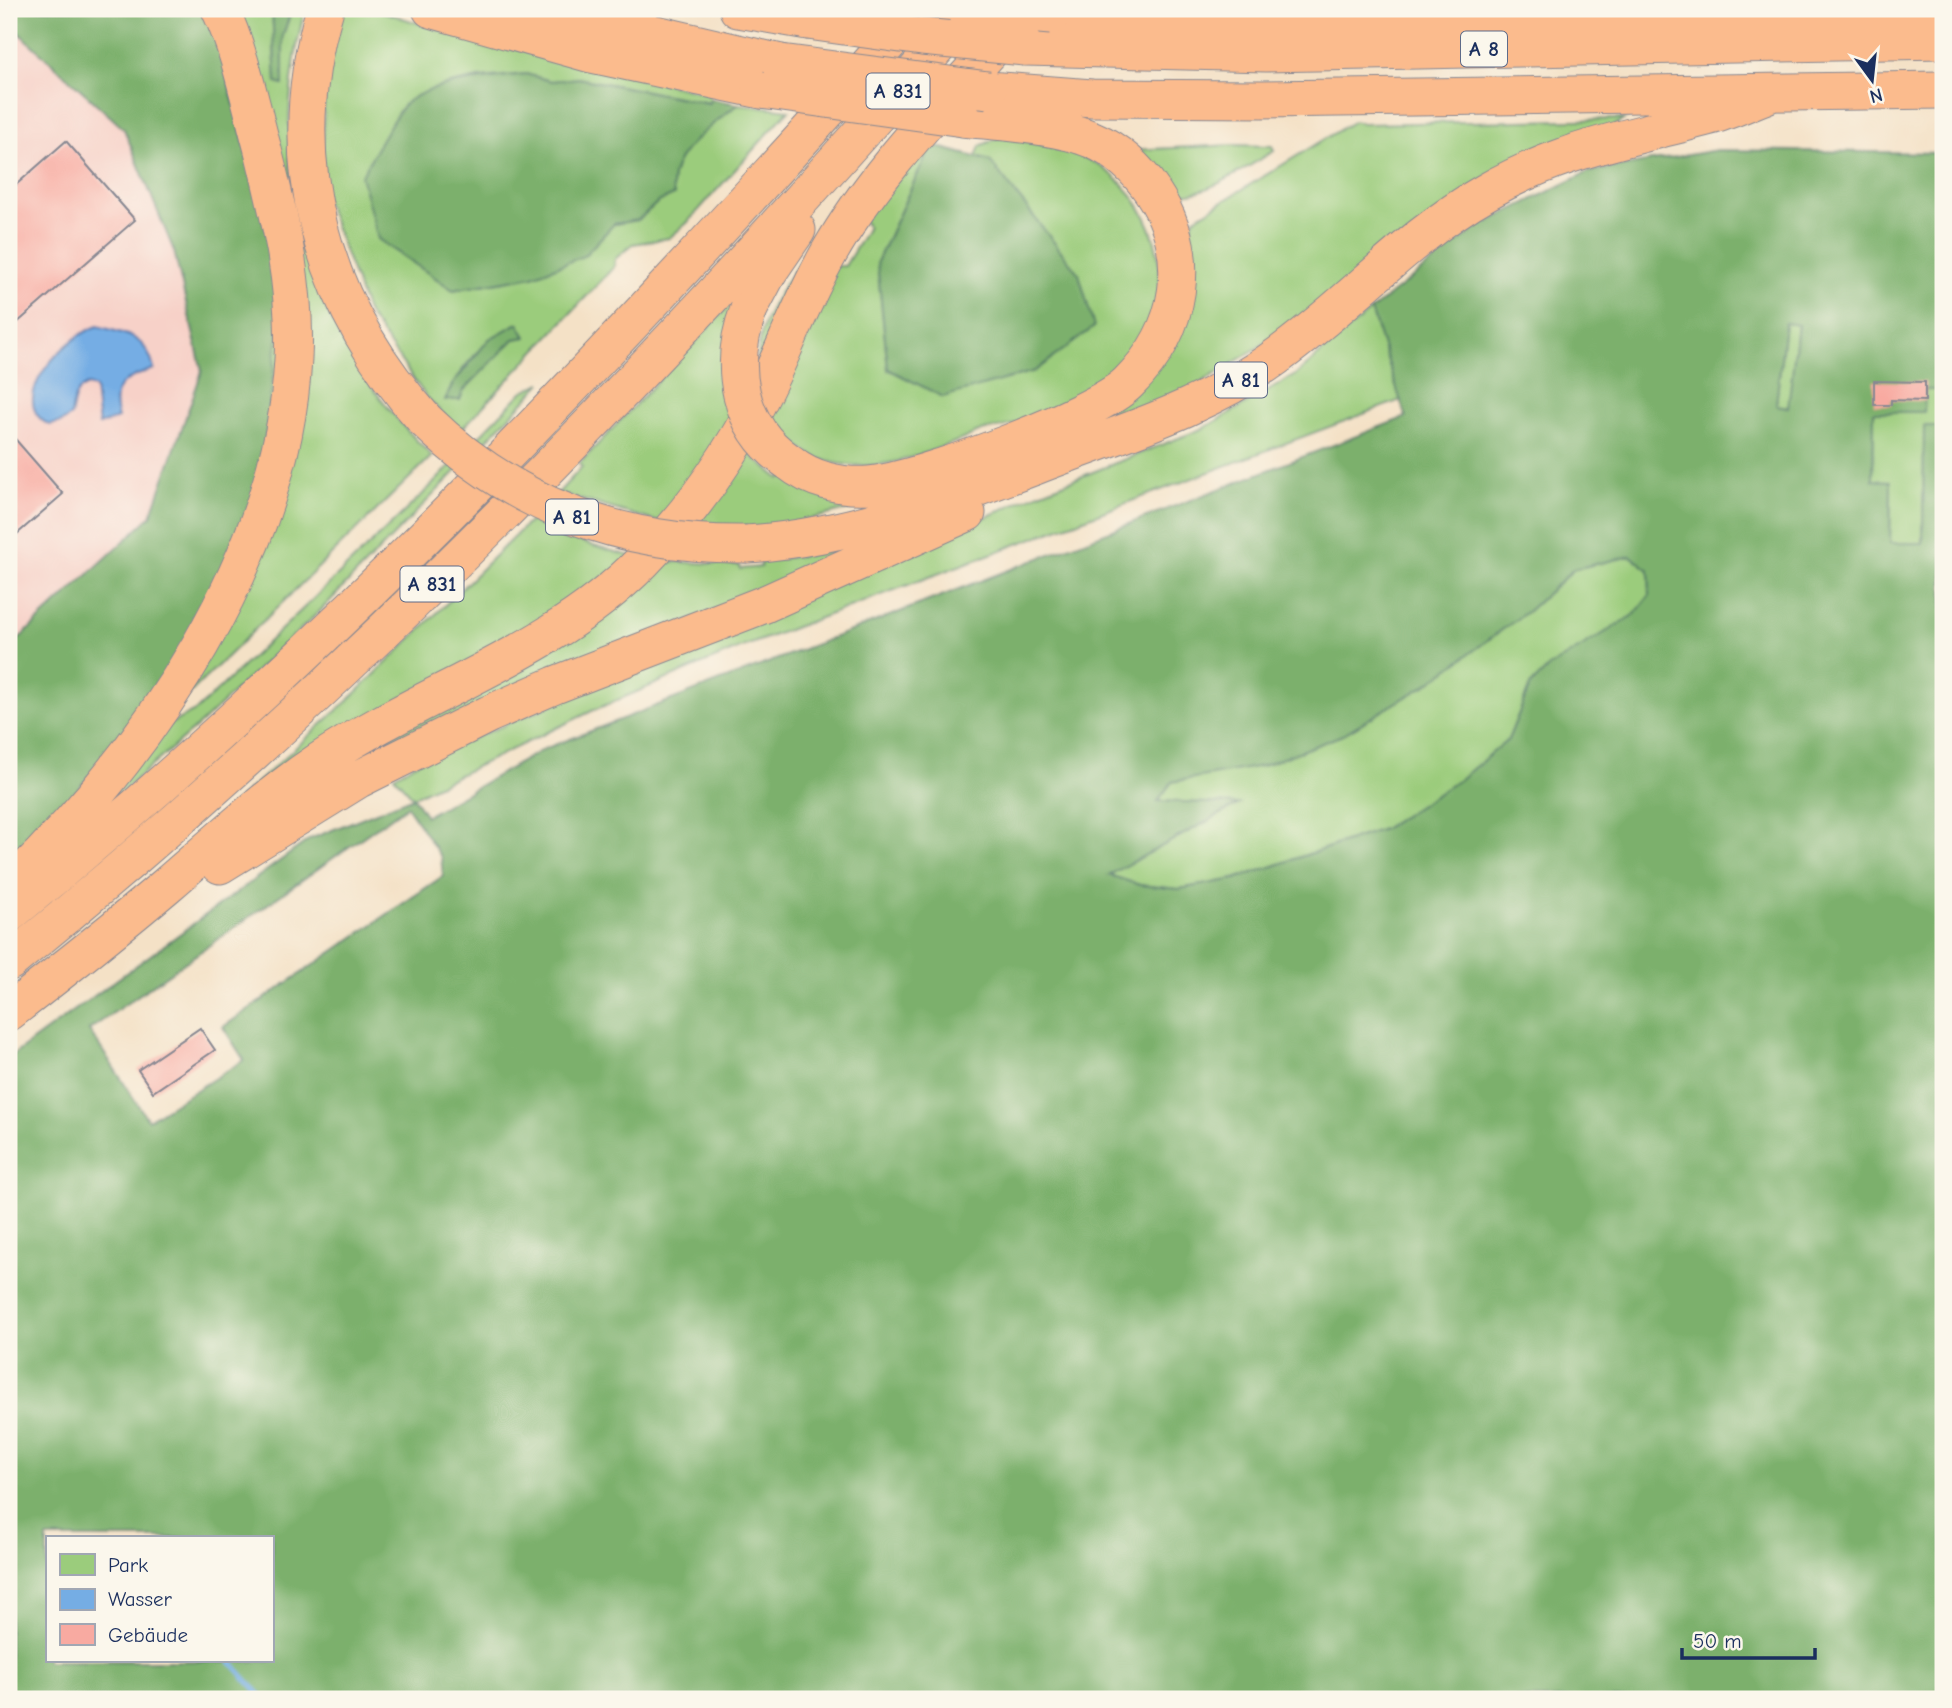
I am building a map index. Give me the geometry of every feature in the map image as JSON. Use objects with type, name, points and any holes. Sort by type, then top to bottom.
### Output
[{"type":"highway","points":[[9,888],[102,787],[183,671],[223,599],[250,542],[282,445],[293,359],[288,264],[244,76],[220,9]]},
{"type":"highway","name":"A 81","points":[[326,9],[311,67],[308,107],[308,161],[320,233],[342,297],[354,322],[391,380],[425,420],[485,471],[528,497],[572,517],[621,532],[665,540],[747,544],[807,537],[874,522],[1083,448],[1195,404],[1253,373],[1302,338],[1430,228],[1458,208],[1518,175],[1601,143],[1709,117],[1771,93]]},
{"type":"highway","points":[[431,9],[591,54],[771,77],[963,118],[1023,125],[1093,139],[1135,168],[1168,217],[1178,255],[1177,299],[1160,345],[1127,384],[1097,404],[1054,424],[918,475],[888,483],[854,485],[822,480],[789,462],[759,434],[742,399],[737,360],[741,328],[748,309],[769,271],[802,223],[824,172]]},
{"type":"highway","name":"A 8","points":[[548,9],[771,77],[1092,97],[1180,99],[1943,90]]},
{"type":"highway","name":"A 8","points":[[738,9],[808,21],[1025,47],[1266,53],[1943,40]]},
{"type":"highway","name":"A 831","points":[[9,914],[159,788],[380,581],[649,305],[919,9]]},
{"type":"highway","points":[[964,9],[1179,22],[1421,22],[1943,11]]},
{"type":"highway","name":"A 831","points":[[9,962],[181,820],[353,662],[586,428],[971,9]]},
{"type":"highway","points":[[1357,20],[1418,9]]},
{"type":"highway","points":[[9,1012],[116,929],[296,777],[357,738],[497,667],[547,637],[593,605],[641,563],[698,499],[727,457],[769,380],[818,273],[852,216],[878,181],[1039,12]]},
{"type":"highway","points":[[116,929],[154,914],[261,838],[426,744],[555,685],[775,600],[1039,482],[1083,448]]},
{"type":"shaded area","points":[[9,24],[124,129],[174,251],[202,371],[151,516],[9,648]],"holes":[[[98,326],[138,339],[126,379],[118,388],[114,405],[117,419],[96,407],[95,388],[88,384],[79,388],[74,397],[86,330]]]},
{"type":"green space","points":[[9,9],[209,9],[283,292],[258,500],[154,702],[9,868],[9,648],[151,516],[202,371],[174,251],[124,129],[9,24]]},
{"type":"green space","points":[[232,9],[272,9],[276,82],[282,85],[283,35],[292,9],[305,9],[293,73],[289,134],[293,194],[305,251],[325,306],[353,358],[389,408],[432,456],[189,694]]},
{"type":"green space","points":[[272,9],[292,9],[283,35],[283,85],[276,83]]},
{"type":"green space","points":[[336,9],[381,11],[436,29],[710,94],[710,103],[578,78],[551,81],[526,74],[478,78],[446,85],[406,103],[378,239],[453,290],[533,276],[557,266],[614,224],[638,220],[658,202],[674,195],[672,181],[682,155],[703,132],[738,104],[789,110],[687,223],[669,238],[633,244],[615,259],[614,267],[460,431],[427,398],[368,314],[322,191],[325,54]],"holes":[[[518,323],[526,337],[514,339],[463,391],[460,400],[446,400],[458,376],[485,345]]]},
{"type":"green space","points":[[526,74],[551,81],[578,78],[709,103],[710,99],[738,104],[703,132],[682,155],[672,181],[674,195],[658,202],[638,220],[614,224],[584,256],[533,276],[453,290],[378,239],[361,176],[395,116],[406,103],[417,96],[447,85]]},
{"type":"green space","points":[[1625,119],[1183,394],[937,488],[769,529],[692,524],[744,450],[780,479],[783,474],[815,490],[1115,407],[1194,219],[1354,121],[1363,124]]},
{"type":"green space","points":[[1000,137],[1076,154],[1100,166],[1122,184],[1139,205],[1151,230],[1158,256],[1160,284],[1155,311],[1144,336],[1127,359],[1099,382],[1062,404],[1023,421],[981,431],[924,454],[876,465],[844,465],[808,453],[785,432],[767,406],[830,266],[845,266],[868,228],[861,215],[925,144],[931,145],[877,262],[888,369],[990,161],[976,157],[980,146]]},
{"type":"green space","points":[[931,145],[990,161],[1079,274],[1094,327],[1035,371],[943,397],[888,369],[877,262]]},
{"type":"green space","points":[[1272,146],[1274,151],[1211,187],[1186,193],[1176,191],[1164,183],[1132,150]]},
{"type":"green space","points":[[1717,150],[1943,153],[1943,390],[1925,390],[1924,412],[1874,412],[1873,480],[1891,481],[1890,543],[1923,543],[1924,426],[1943,426],[1943,1699],[9,1699],[9,1058],[310,839],[413,797],[426,816],[544,749],[1406,417],[1371,310],[1479,226],[1588,172]],"holes":[[[1785,323],[1798,325],[1788,407],[1776,405]],[[1631,556],[1649,570],[1650,595],[1635,614],[1549,667],[1530,686],[1508,740],[1459,780],[1383,829],[1235,879],[1179,889],[1140,885],[1109,875],[1239,804],[1158,801],[1172,782],[1262,766],[1340,736],[1426,685],[1528,611],[1574,569]],[[407,806],[441,857],[443,876],[223,1027],[244,1060],[148,1120],[89,1030]]]},
{"type":"green space","points":[[822,230],[758,364],[763,326],[770,309]]},
{"type":"green space","points":[[743,291],[733,418],[666,524],[558,493],[582,467],[579,464]]},
{"type":"green space","points":[[1371,310],[1401,400],[740,648],[594,710],[413,797],[394,776],[418,762],[942,538],[1022,500],[1204,428],[1297,374]]},
{"type":"green space","points":[[518,323],[526,337],[514,339],[463,391],[460,400],[445,400],[452,385],[489,339]]},
{"type":"green space","points":[[1785,323],[1798,324],[1789,407],[1776,405]]},
{"type":"green space","points":[[542,383],[322,609],[201,723],[98,812],[152,733],[197,710],[425,492],[523,391]]},
{"type":"green space","points":[[1925,390],[1943,390],[1943,426],[1924,426],[1923,543],[1890,543],[1891,482],[1873,481],[1874,412],[1924,412]]},
{"type":"green space","points":[[530,521],[593,546],[634,557],[168,863],[355,694]]},
{"type":"green space","points":[[887,536],[429,732],[317,776],[659,561],[739,565],[740,569],[761,567],[760,562],[831,551]]},
{"type":"green space","points":[[1631,556],[1649,570],[1650,595],[1635,614],[1530,686],[1508,740],[1459,780],[1383,829],[1235,879],[1179,889],[1140,885],[1108,875],[1237,805],[1157,801],[1171,782],[1340,736],[1426,685],[1528,611],[1574,569]]},
{"type":"water","points":[[98,326],[127,335],[141,343],[151,358],[154,369],[122,384],[115,397],[118,418],[99,425],[95,388],[88,385],[77,393],[71,416],[62,422],[49,425],[37,414],[33,400],[36,385],[57,355],[85,332]]},
{"type":"building","points":[[66,141],[135,220],[9,330],[9,191]]},
{"type":"building","points":[[1874,381],[1925,382],[1925,401],[1891,400],[1891,405],[1874,405]]},
{"type":"building","points":[[9,432],[63,494],[9,541]]},
{"type":"building","points":[[200,1028],[215,1050],[153,1092],[138,1070]]},
{"type":"waterway","points":[[231,1662],[264,1699]]}]
